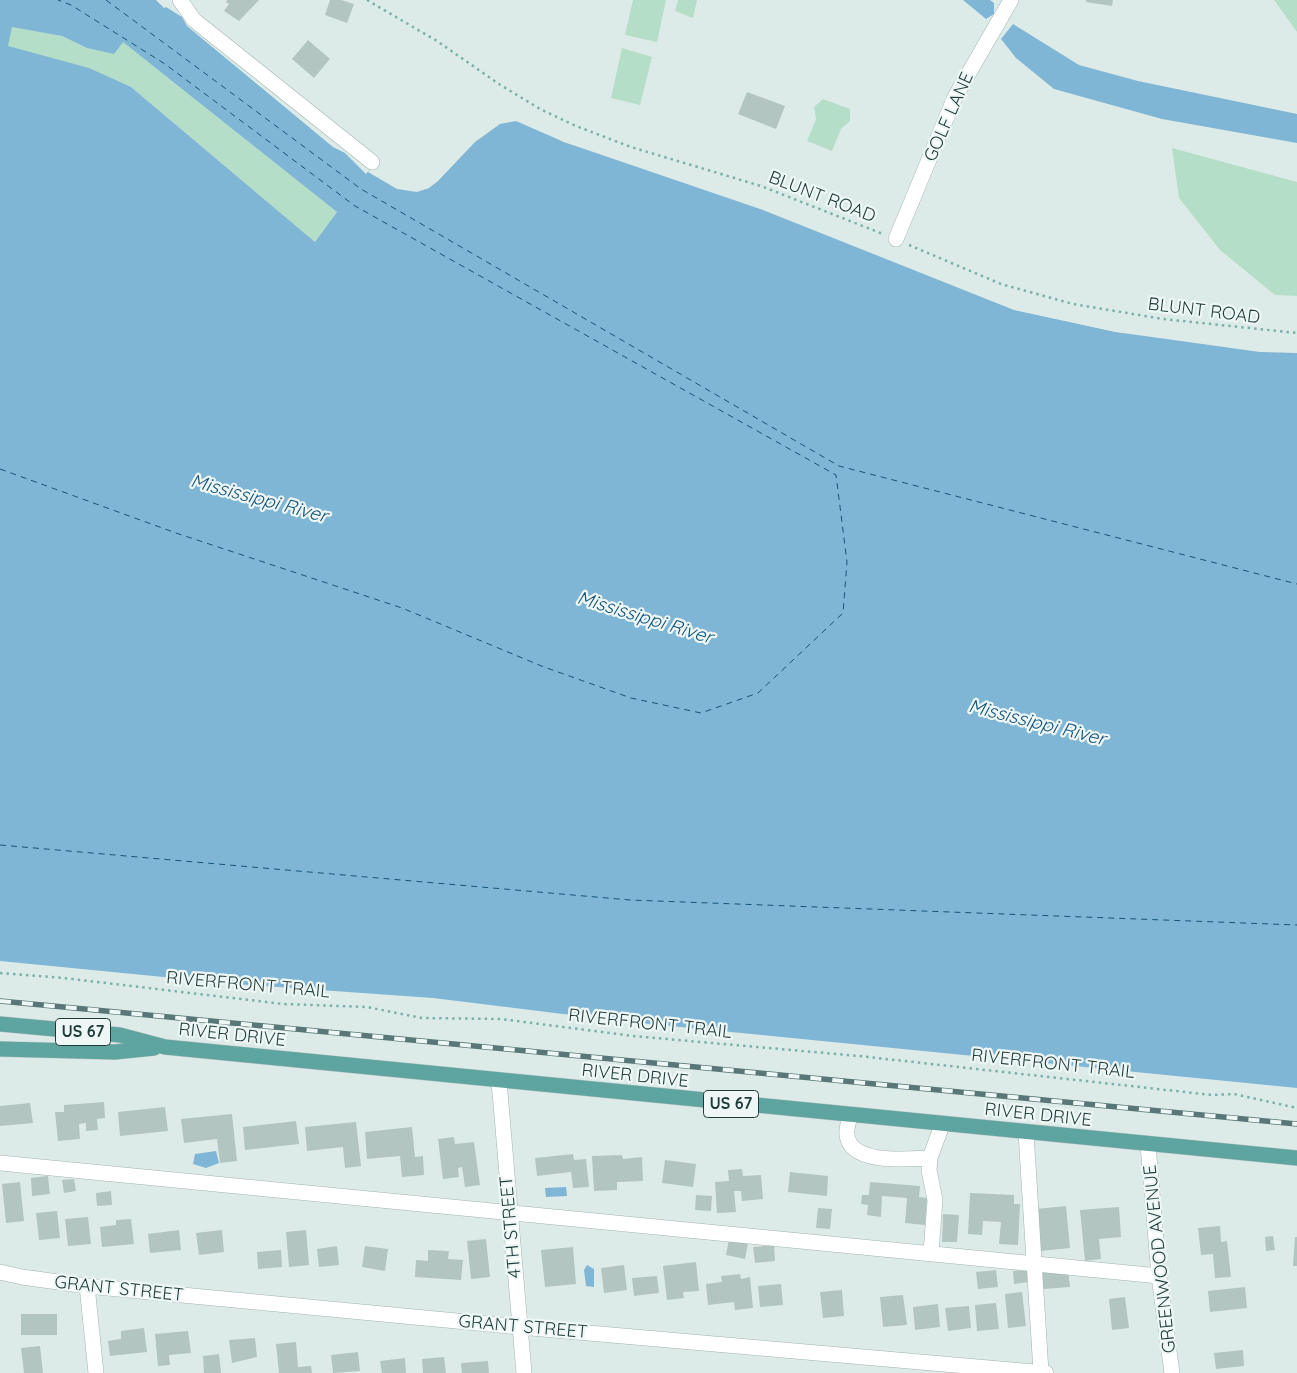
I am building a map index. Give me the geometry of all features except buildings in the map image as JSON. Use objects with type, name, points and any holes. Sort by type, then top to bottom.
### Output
[{"type":"main road","name":"RIVER DRIVE","points":[[0,1024],[120,1035],[166,1047],[850,1116],[1297,1158]]},
{"type":"main road","name":"US 67","points":[[0,1049],[115,1052],[166,1047]]},
{"type":"street","points":[[180,0],[194,20],[372,162]]},
{"type":"street","name":"GOLF LANE","points":[[896,240],[955,97],[1011,0]]},
{"type":"street","name":"4TH STREET","points":[[499,1081],[524,1373]]},
{"type":"street","points":[[850,1116],[846,1135],[852,1146],[862,1154],[889,1160],[930,1158]]},
{"type":"street","points":[[931,1252],[935,1200],[929,1170],[930,1158],[942,1125]]},
{"type":"street","points":[[1026,1133],[1041,1372]]},
{"type":"street","name":"GREENWOOD AVENUE","points":[[1148,1145],[1159,1276],[1172,1373]]},
{"type":"street","points":[[0,1163],[931,1252],[1159,1276]]},
{"type":"street","name":"GRANT STREET","points":[[0,1272],[87,1286],[520,1327],[1046,1373]]},
{"type":"street","points":[[87,1286],[96,1373]]},
{"type":"path","name":"BLUNT ROAD","points":[[366,0],[438,40],[499,84],[540,109],[576,126],[631,147],[761,186],[1001,284],[1073,304],[1163,319],[1297,333]]},
{"type":"path","name":"RIVERFRONT TRAIL","points":[[0,973],[64,978],[283,1004],[367,1007],[422,1018],[501,1018],[716,1045],[859,1056],[1212,1095],[1234,1094],[1297,1108]]},
{"type":"green space","points":[[633,0],[666,0],[657,42],[625,35]]},
{"type":"green space","points":[[678,0],[697,0],[693,18],[675,11]]},
{"type":"green space","points":[[1274,0],[1297,0],[1297,32]]},
{"type":"green space","points":[[12,26],[62,36],[87,48],[123,41],[337,212],[315,242],[131,87],[7,46]]},
{"type":"green space","points":[[622,48],[652,57],[640,105],[611,98]]},
{"type":"green space","points":[[823,99],[850,109],[850,121],[841,129],[832,151],[807,141],[816,119],[814,107]]},
{"type":"green space","points":[[1172,148],[1297,182],[1297,296],[1275,295],[1220,250],[1179,198]]},
{"type":"water","name":"Mississippi River","points":[[0,0],[156,0],[164,8],[166,7],[182,17],[187,26],[333,147],[345,153],[366,174],[370,169],[403,187],[430,183],[488,124],[517,118],[564,142],[772,208],[1016,310],[1116,332],[1297,351],[1297,1088],[620,1021],[433,998],[235,984],[0,961]],"holes":[[[12,27],[62,36],[87,48],[114,54],[123,42],[337,212],[315,242],[131,87],[89,68],[8,46]]]},
{"type":"water","points":[[963,0],[990,0],[994,3],[994,14],[986,19]]},
{"type":"water","points":[[1013,24],[1079,65],[1138,81],[1297,114],[1297,143],[1162,119],[1054,89],[1016,58],[1001,39]]},
{"type":"water","points":[[216,1151],[219,1163],[206,1168],[193,1164],[195,1154]]},
{"type":"water","points":[[566,1187],[567,1196],[546,1197],[545,1188]]},
{"type":"water","points":[[587,1265],[594,1269],[594,1287],[586,1286],[584,1270]]},
{"type":"pier","points":[[517,115],[565,140],[773,206],[1016,307],[1116,330],[1297,348],[1297,353],[1260,352],[1116,332],[1014,310],[763,210],[564,142],[516,121],[500,124],[475,142],[429,188],[417,192],[397,189],[368,172],[372,167],[404,184],[429,181],[486,122]]},
{"type":"ferry route","points":[[0,469],[176,533],[402,608],[544,667],[631,698],[701,713],[758,693],[843,613],[847,562],[836,475],[355,206],[165,64],[71,5],[58,0]]},
{"type":"ferry route","points":[[106,0],[361,189],[839,466],[1297,584]]},
{"type":"ferry route","points":[[0,845],[630,900],[1297,925]]},
{"type":"railway","points":[[0,1001],[1297,1124]]}]
